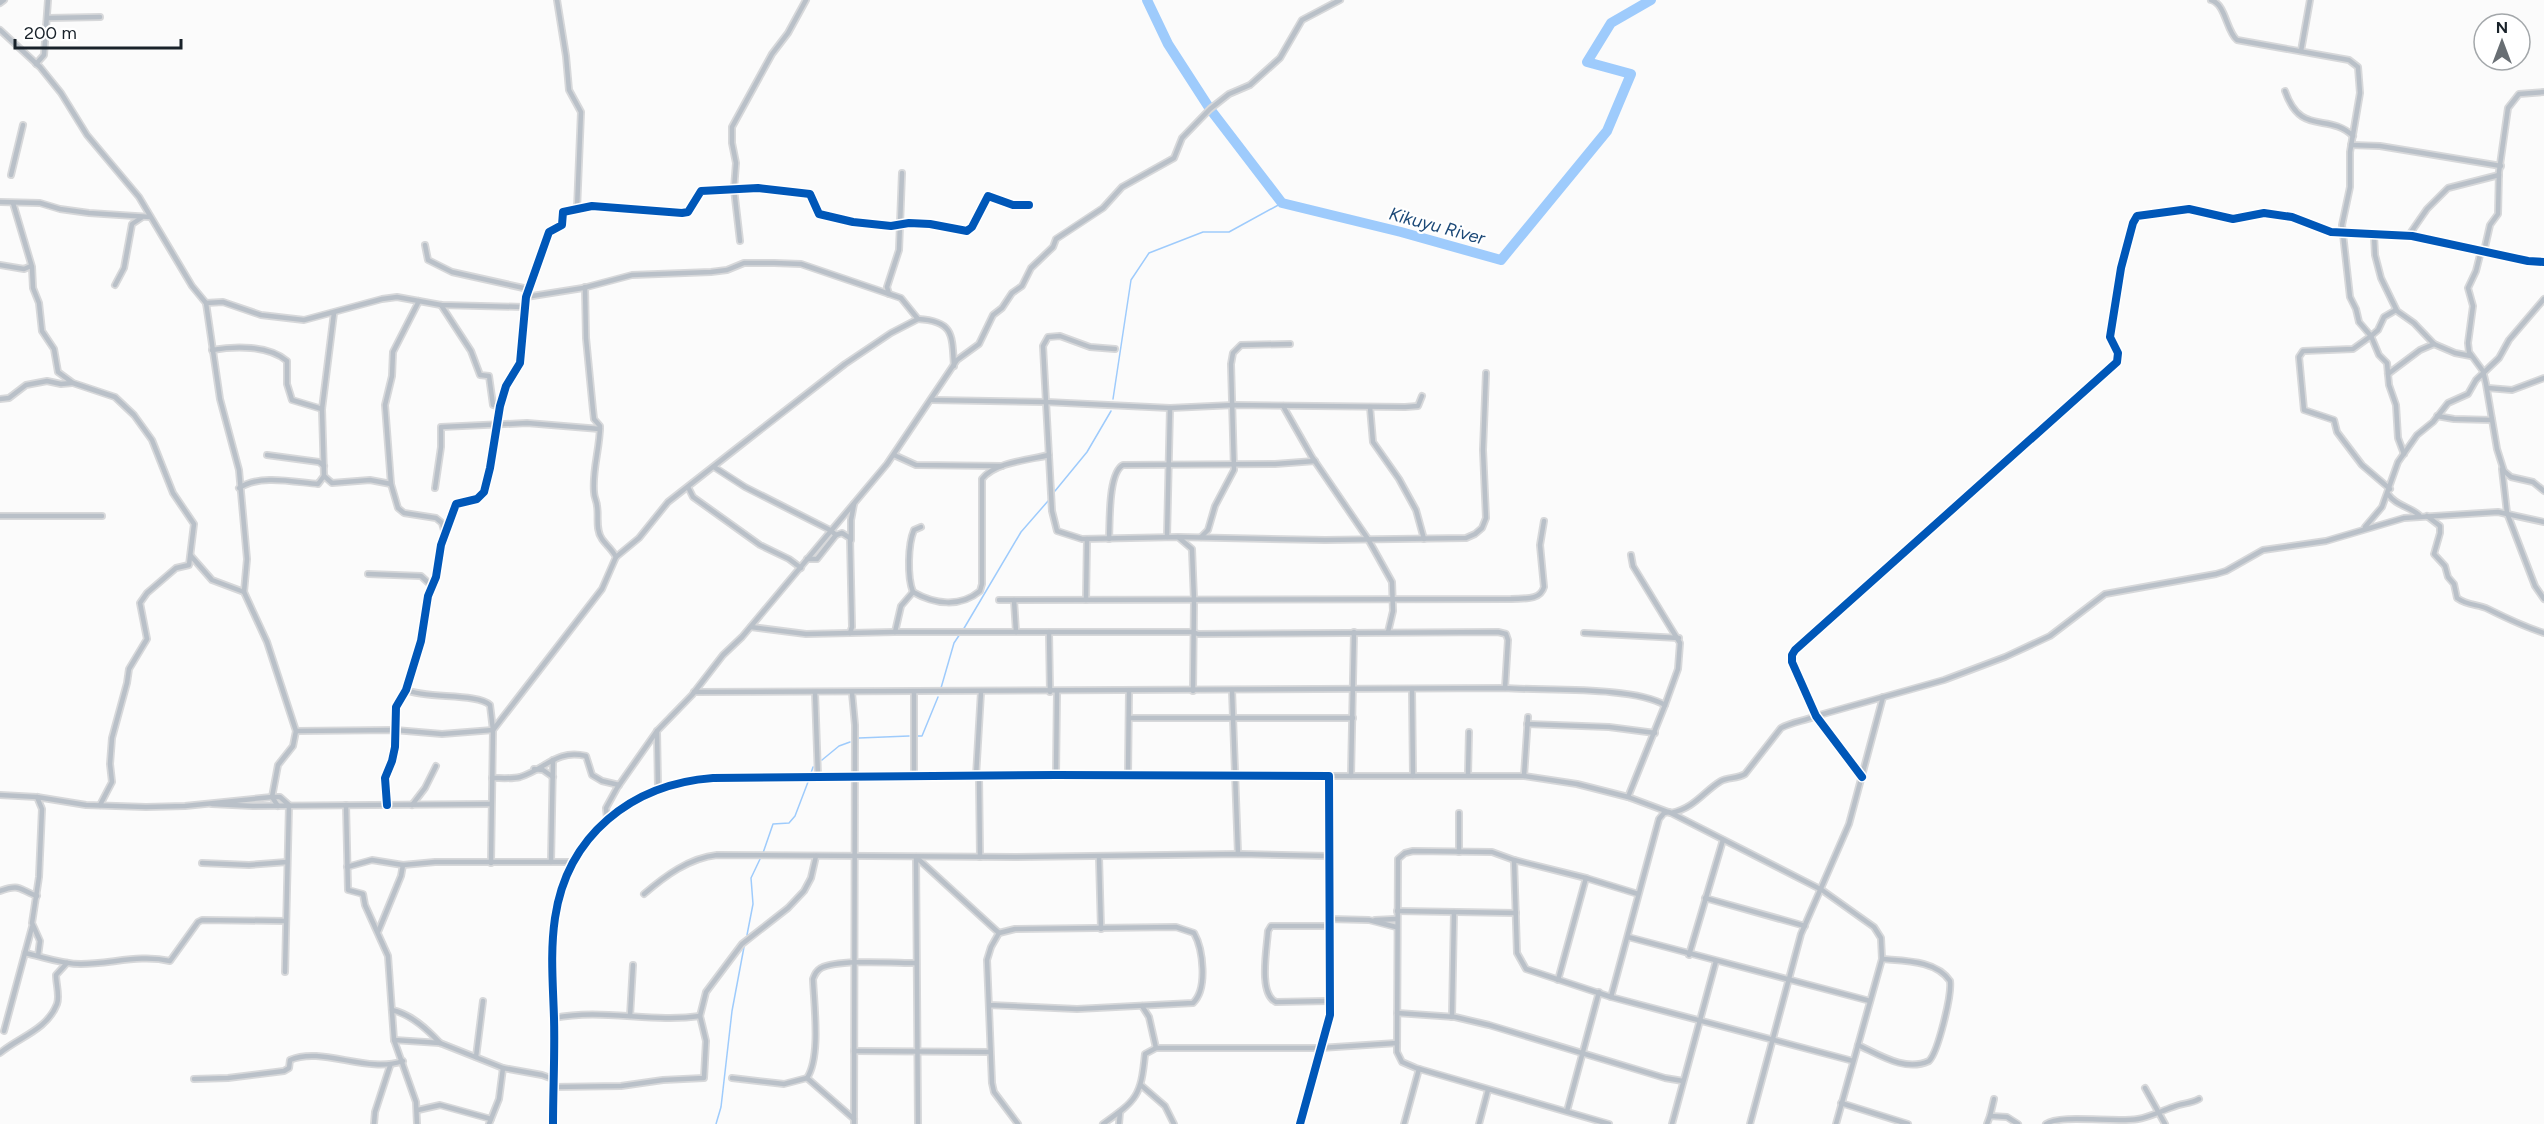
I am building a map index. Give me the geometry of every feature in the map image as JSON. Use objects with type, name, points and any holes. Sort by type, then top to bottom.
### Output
[{"type":"street","points":[[36,63],[44,55],[48,0]]},
{"type":"street","points":[[557,0],[569,90],[582,112],[577,209]]},
{"type":"street","points":[[740,241],[734,189],[736,163],[732,127],[772,54],[788,33],[806,0]]},
{"type":"street","points":[[608,818],[606,808],[619,785],[657,731],[751,627],[894,455],[954,366],[961,357],[979,344],[993,315],[1002,308],[1012,293],[1022,286],[1031,268],[1053,247],[1056,239],[1103,208],[1122,187],[1174,158],[1182,138],[1210,109],[1229,94],[1250,85],[1280,58],[1302,20],[1340,0]]},
{"type":"street","points":[[2211,0],[2218,4],[2235,39],[2249,44],[2349,60],[2357,65],[2360,85],[2351,146],[2350,187],[2342,220],[2350,297],[2356,309],[2358,322],[2371,336],[2379,355],[2387,363],[2389,385],[2396,405],[2398,438],[2404,454]]},
{"type":"street","points":[[2301,51],[2310,0]]},
{"type":"street","points":[[48,18],[100,17]]},
{"type":"street","points":[[0,30],[36,63],[61,93],[87,135],[139,197],[192,286],[206,303],[220,399],[237,455],[247,559],[244,592],[267,642],[296,731],[293,746],[278,765],[272,797],[278,806]]},
{"type":"street","points":[[2285,91],[2293,108],[2309,121],[2338,127],[2353,136]]},
{"type":"street","points":[[2544,92],[2519,93],[2510,103],[2499,175],[2498,214],[2489,227],[2485,247],[2468,288],[2473,306],[2468,338],[2471,356],[2483,372],[2487,388],[2502,467],[2507,513],[2535,586],[2544,599]]},
{"type":"street","points":[[11,175],[23,125]]},
{"type":"street","points":[[2351,146],[2380,146],[2501,166]]},
{"type":"street","points":[[889,294],[887,287],[899,250],[902,173]]},
{"type":"street","points":[[2409,235],[2427,209],[2448,188],[2499,175]]},
{"type":"street","points":[[387,805],[385,778],[392,761],[396,707],[406,690],[421,641],[428,596],[433,586],[441,544],[456,504],[477,499],[484,492],[500,406],[506,386],[520,363],[524,307],[528,289],[549,232],[562,225],[563,212],[592,206],[618,206],[671,214],[682,213],[688,212],[701,191],[758,188],[810,194],[819,214],[854,222],[930,224],[967,231],[972,227],[988,196],[1013,205],[1029,205]]},
{"type":"street","points":[[0,202],[40,203],[60,209],[150,217]]},
{"type":"street","points":[[13,204],[32,266],[33,288],[39,303],[42,331],[55,353],[58,372],[73,383],[115,397],[134,415],[150,436],[169,478],[173,493],[194,524],[189,565],[176,568],[147,593],[140,603],[147,639],[129,669],[112,738],[110,764],[112,782],[100,805]]},
{"type":"street","points":[[1862,777],[1816,716],[1792,662],[1792,656],[1795,650],[2117,363],[2118,353],[2110,337],[2121,268],[2133,223],[2138,216],[2188,209],[2233,219],[2264,213],[2288,216],[2319,229],[2344,234],[2409,235],[2481,252],[2544,262]]},
{"type":"street","points":[[115,285],[124,268],[132,224],[141,218]]},
{"type":"street","points":[[2374,236],[2375,255],[2381,278],[2396,310],[2414,323],[2434,344],[2455,354],[2471,356]]},
{"type":"street","points":[[425,244],[428,260],[452,272],[528,289]]},
{"type":"street","points":[[526,297],[585,288],[632,275],[711,272],[727,270],[744,263],[759,262],[801,264],[906,301],[918,319]]},
{"type":"street","points":[[0,265],[24,268],[32,266]]},
{"type":"street","points":[[585,288],[585,338],[594,420],[600,429],[594,480],[594,494],[598,508],[596,520],[601,538],[609,545],[616,557]]},
{"type":"street","points":[[206,303],[223,302],[261,315],[304,320],[397,297],[441,305],[524,307]]},
{"type":"street","points":[[2364,529],[2380,510],[2398,462],[2417,435],[2448,403],[2468,394],[2483,372],[2499,358],[2509,340],[2544,299]]},
{"type":"street","points":[[420,301],[393,352],[392,376],[385,405],[391,484],[398,508],[404,513],[436,518],[442,523],[445,536]]},
{"type":"street","points":[[441,305],[471,351],[480,375],[489,375],[493,405],[500,406]]},
{"type":"street","points":[[2396,310],[2384,317],[2378,330],[2350,350],[2300,352],[2302,406],[2307,413],[2334,420],[2337,432],[2362,465],[2389,491],[2396,503],[2414,510],[2420,516]]},
{"type":"street","points":[[318,484],[324,476],[322,409],[334,313]]},
{"type":"street","points":[[296,731],[395,730],[442,734],[494,730],[602,589],[616,557],[639,538],[669,502],[845,364],[891,333],[918,319],[939,323],[950,330],[954,366]]},
{"type":"street","points":[[1116,349],[1090,347],[1060,336],[1048,337],[1042,346],[1052,511],[1057,531],[1071,537],[1087,539],[1466,538],[1482,528],[1486,518],[1483,450],[1486,374]]},
{"type":"street","points":[[1201,537],[1208,530],[1215,506],[1231,479],[1234,464],[1231,364],[1233,352],[1241,345],[1290,344]]},
{"type":"street","points":[[2388,374],[2420,350],[2434,344]]},
{"type":"street","points":[[212,350],[229,347],[253,348],[282,356],[287,361],[286,384],[292,400],[322,409]]},
{"type":"street","points":[[2487,388],[2512,390],[2544,378]]},
{"type":"street","points":[[0,399],[9,398],[19,388],[26,385],[47,381],[61,384],[73,383]]},
{"type":"street","points":[[932,400],[1046,402],[1170,408],[1234,405],[1370,407],[1418,406],[1422,396]]},
{"type":"street","points":[[1283,406],[1315,461],[1368,539],[1392,582],[1394,599],[1388,632]]},
{"type":"street","points":[[1370,407],[1374,442],[1399,479],[1416,510],[1424,539]]},
{"type":"street","points":[[1167,537],[1170,408]]},
{"type":"street","points":[[2436,416],[2454,420],[2492,420]]},
{"type":"street","points":[[435,488],[441,447],[441,427],[527,423],[600,429]]},
{"type":"street","points":[[267,455],[318,462],[324,466]]},
{"type":"street","points":[[894,455],[922,465],[1007,466]]},
{"type":"street","points":[[921,527],[914,530],[909,543],[909,584],[913,592],[925,599],[946,602],[967,600],[980,591],[982,584],[982,479],[987,472],[1049,455]]},
{"type":"street","points":[[1109,539],[1113,482],[1118,468],[1131,464],[1275,464],[1315,461]]},
{"type":"street","points":[[714,467],[745,487],[836,535]]},
{"type":"street","points":[[2502,467],[2511,477],[2534,482],[2544,491]]},
{"type":"street","points":[[324,476],[332,483]]},
{"type":"street","points":[[239,488],[246,483],[262,481],[318,484],[370,480],[391,484]]},
{"type":"street","points":[[688,487],[693,497],[760,545],[789,559],[801,568]]},
{"type":"street","points":[[850,633],[852,627],[850,520],[855,501]]},
{"type":"street","points":[[1611,996],[1659,819],[1664,813],[1670,813],[1692,804],[1722,780],[1745,774],[1780,728],[1944,680],[2040,641],[2060,629],[2106,594],[2216,574],[2226,571],[2263,550],[2321,542],[2404,518],[2420,516],[2482,512],[2507,513],[2544,522]]},
{"type":"street","points":[[0,516],[102,516]]},
{"type":"street","points":[[2427,516],[2440,525],[2434,554],[2445,566],[2448,577],[2454,584],[2457,598],[2466,604],[2486,608],[2527,628],[2544,633]]},
{"type":"street","points":[[999,600],[1537,597],[1542,593],[1544,587],[1540,545],[1544,521]]},
{"type":"street","points":[[807,559],[817,559],[836,535],[846,534],[851,543]]},
{"type":"street","points":[[1178,537],[1192,549],[1194,600],[1192,691]]},
{"type":"street","points":[[1086,600],[1087,539]]},
{"type":"street","points":[[1628,797],[1678,669],[1681,647],[1679,638],[1633,566],[1631,555]]},
{"type":"street","points":[[191,556],[212,580],[244,592]]},
{"type":"street","points":[[368,574],[421,576],[433,586]]},
{"type":"street","points":[[894,632],[901,606],[913,592]]},
{"type":"street","points":[[1014,600],[1016,632]]},
{"type":"street","points":[[751,627],[806,634],[1498,632],[1506,634],[1508,640],[1505,688]]},
{"type":"street","points":[[1049,632],[1050,692]]},
{"type":"street","points":[[1351,776],[1354,632]]},
{"type":"street","points":[[1584,633],[1679,638]]},
{"type":"street","points":[[694,692],[852,693],[898,690],[914,693],[981,693],[1505,688],[1606,692],[1644,697],[1665,705]]},
{"type":"street","points":[[1412,689],[1413,776]]},
{"type":"street","points":[[406,690],[416,694],[486,701],[490,705],[494,730],[491,863]]},
{"type":"street","points":[[1232,690],[1237,775],[1238,854]]},
{"type":"street","points":[[1128,776],[1129,691]]},
{"type":"street","points":[[815,692],[818,777]]},
{"type":"street","points":[[1056,775],[1057,692]]},
{"type":"street","points":[[852,693],[854,1122]]},
{"type":"street","points":[[914,693],[914,777]]},
{"type":"street","points":[[980,857],[977,776],[981,693]]},
{"type":"street","points":[[1750,1124],[1805,926],[1849,824],[1883,697]]},
{"type":"street","points":[[1524,776],[1528,717]]},
{"type":"street","points":[[1129,718],[1353,718]]},
{"type":"street","points":[[1527,724],[1609,727],[1654,733]]},
{"type":"street","points":[[657,731],[658,788]]},
{"type":"street","points":[[1468,775],[1469,732]]},
{"type":"street","points":[[492,778],[520,777],[563,755],[586,756],[592,775],[602,781],[619,785]]},
{"type":"street","points":[[551,862],[553,760]]},
{"type":"street","points":[[412,805],[425,788],[436,766]]},
{"type":"street","points":[[534,769],[543,770],[553,777]]},
{"type":"street","points":[[552,1124],[554,1018],[551,968],[554,927],[561,891],[573,862],[608,818],[629,803],[658,788],[707,778],[1056,775],[1524,776],[1577,784],[1628,797],[1670,813],[1822,890],[1874,927],[1881,939],[1882,959],[1836,1124]]},
{"type":"street","points":[[1300,1124],[1330,1018],[1329,776]]},
{"type":"street","points":[[0,795],[37,797],[75,804],[146,807],[280,797],[289,805]]},
{"type":"street","points":[[4,1031],[32,927],[37,896],[42,809],[37,797]]},
{"type":"street","points":[[207,803],[231,806],[491,804]]},
{"type":"street","points":[[285,972],[289,805]]},
{"type":"street","points":[[346,805],[348,890],[363,894],[365,905],[388,956],[394,1040],[418,1110],[417,1124]]},
{"type":"street","points":[[1459,813],[1459,852]]},
{"type":"street","points":[[1689,955],[1723,840]]},
{"type":"street","points":[[1609,1124],[1488,1090],[1402,1062],[1396,1052],[1398,859],[1413,851],[1492,852],[1638,894]]},
{"type":"street","points":[[644,894],[675,870],[711,856],[980,857],[1238,854],[1329,856]]},
{"type":"street","points":[[553,1087],[621,1086],[663,1080],[704,1078],[705,1041],[700,1016],[706,992],[742,944],[788,908],[804,891],[811,878],[816,856]]},
{"type":"street","points":[[1099,856],[1101,929]]},
{"type":"street","points":[[916,857],[999,933]]},
{"type":"street","points":[[916,857],[915,1052],[918,1124]]},
{"type":"street","points":[[347,867],[372,860],[403,864],[573,862]]},
{"type":"street","points":[[1514,860],[1519,959],[1526,969],[1611,996],[1853,1061]]},
{"type":"street","points":[[202,863],[249,865],[287,862]]},
{"type":"street","points":[[378,933],[401,876],[403,864]]},
{"type":"street","points":[[1558,980],[1586,878]]},
{"type":"street","points":[[0,891],[13,886],[22,887],[37,896]]},
{"type":"street","points":[[1706,898],[1805,926]]},
{"type":"street","points":[[1396,911],[1516,914]]},
{"type":"street","points":[[1452,1017],[1454,912]]},
{"type":"street","points":[[1329,919],[1396,919]]},
{"type":"street","points":[[25,953],[67,963],[96,963],[147,957],[170,961],[198,922],[202,920],[286,921]]},
{"type":"street","points":[[1369,920],[1396,927]]},
{"type":"street","points":[[1329,926],[1272,926],[1268,931],[1264,977],[1269,995],[1276,1002],[1329,1000]]},
{"type":"street","points":[[32,927],[40,939],[38,956]]},
{"type":"street","points":[[989,1005],[1077,1009],[1194,1003],[1198,998],[1203,961],[1197,938],[1194,933],[1182,928],[1015,929],[999,933],[991,946],[987,960],[990,1052],[994,1092],[1018,1124]]},
{"type":"street","points":[[1628,938],[1870,1001]]},
{"type":"street","points":[[1858,1045],[1896,1062],[1911,1065],[1929,1061],[1935,1051],[1947,1006],[1950,981],[1941,971],[1928,966],[1882,959]]},
{"type":"street","points":[[1672,1124],[1716,961]]},
{"type":"street","points":[[0,1053],[32,1033],[47,1018],[57,1002],[57,973],[67,963]]},
{"type":"street","points":[[807,1078],[812,1065],[814,1044],[814,976],[823,967],[855,963],[916,963]]},
{"type":"street","points":[[630,1016],[633,965]]},
{"type":"street","points":[[1566,1111],[1599,992]]},
{"type":"street","points":[[476,1057],[483,1001]]},
{"type":"street","points":[[1142,1006],[1149,1017],[1156,1048]]},
{"type":"street","points":[[392,1010],[406,1015],[427,1029],[440,1043]]},
{"type":"street","points":[[1396,1013],[1452,1017],[1539,1038],[1665,1078],[1683,1081]]},
{"type":"street","points":[[554,1018],[582,1014],[630,1016],[645,1019],[700,1016]]},
{"type":"street","points":[[394,1040],[440,1043],[503,1068],[553,1079]]},
{"type":"street","points":[[1103,1124],[1120,1112],[1137,1095],[1142,1086],[1145,1054],[1156,1048],[1320,1048],[1396,1043]]},
{"type":"street","points":[[854,1051],[990,1052]]},
{"type":"street","points":[[194,1080],[284,1071],[289,1068],[290,1060],[299,1057],[320,1056],[390,1066],[403,1061]]},
{"type":"street","points":[[374,1124],[375,1112],[390,1066]]},
{"type":"street","points":[[418,1110],[440,1105],[490,1121],[499,1099],[503,1068]]},
{"type":"street","points":[[1404,1124],[1419,1069]]},
{"type":"street","points":[[732,1078],[784,1084],[807,1078]]},
{"type":"street","points":[[807,1078],[854,1122]]},
{"type":"street","points":[[1142,1086],[1165,1106],[1174,1124]]},
{"type":"street","points":[[2145,1089],[2165,1124]]},
{"type":"street","points":[[1479,1124],[1488,1090]]},
{"type":"street","points":[[1987,1124],[1994,1099]]},
{"type":"street","points":[[2046,1124],[2055,1118],[2075,1121],[2137,1119],[2199,1099]]},
{"type":"street","points":[[1841,1103],[1908,1124]]},
{"type":"street","points":[[1109,1120],[1117,1124],[1120,1112]]},
{"type":"street","points":[[1990,1116],[2007,1117],[2018,1124]]},
{"type":"street","points":[[1584,1124],[1586,1117]]},
{"type":"waterway","name":"Kikuyu River","points":[[1147,0],[1168,44],[1210,109],[1282,203],[1401,232],[1501,260],[1607,131],[1631,74],[1587,62],[1611,23],[1651,0]]},
{"type":"waterway","points":[[1113,399],[1131,280],[1149,253],[1203,232],[1229,232],[1282,203]]},
{"type":"waterway","points":[[1055,491],[1087,452],[1111,411]]},
{"type":"waterway","points":[[963,630],[1021,532],[1048,501]]},
{"type":"waterway","points":[[941,688],[954,643],[960,634]]},
{"type":"waterway","points":[[918,736],[922,736],[938,697]]},
{"type":"waterway","points":[[859,738],[909,736]]},
{"type":"waterway","points":[[822,760],[839,746],[850,742]]},
{"type":"waterway","points":[[811,773],[813,767]]},
{"type":"waterway","points":[[763,853],[773,824],[789,823],[795,816],[808,782]]},
{"type":"waterway","points":[[747,935],[753,904],[751,878],[761,857]]},
{"type":"waterway","points":[[716,1124],[721,1107],[732,1011],[744,947]]},
{"type":"cycle path","points":[[387,805],[385,778],[395,747],[396,707],[406,690],[421,641],[428,596],[436,577],[441,545],[456,504],[477,499],[484,492],[500,406],[506,386],[520,363],[526,297],[549,232],[562,225],[563,212],[592,206],[682,213],[688,212],[701,191],[758,188],[810,194],[819,214],[853,222],[891,226],[909,223],[930,224],[967,231],[972,227],[988,196],[1013,205],[1029,205]]},
{"type":"cycle path","points":[[1862,777],[1816,716],[1792,662],[1792,655],[2117,362],[2118,353],[2110,337],[2121,268],[2137,216],[2189,209],[2233,219],[2264,213],[2292,217],[2331,232],[2412,236],[2528,261],[2544,262]]},
{"type":"cycle path","points":[[553,1124],[552,968],[555,918],[562,889],[573,862],[589,839],[630,803],[655,791],[683,782],[713,778],[1056,775],[1329,776],[1330,1015],[1300,1124]]}]
